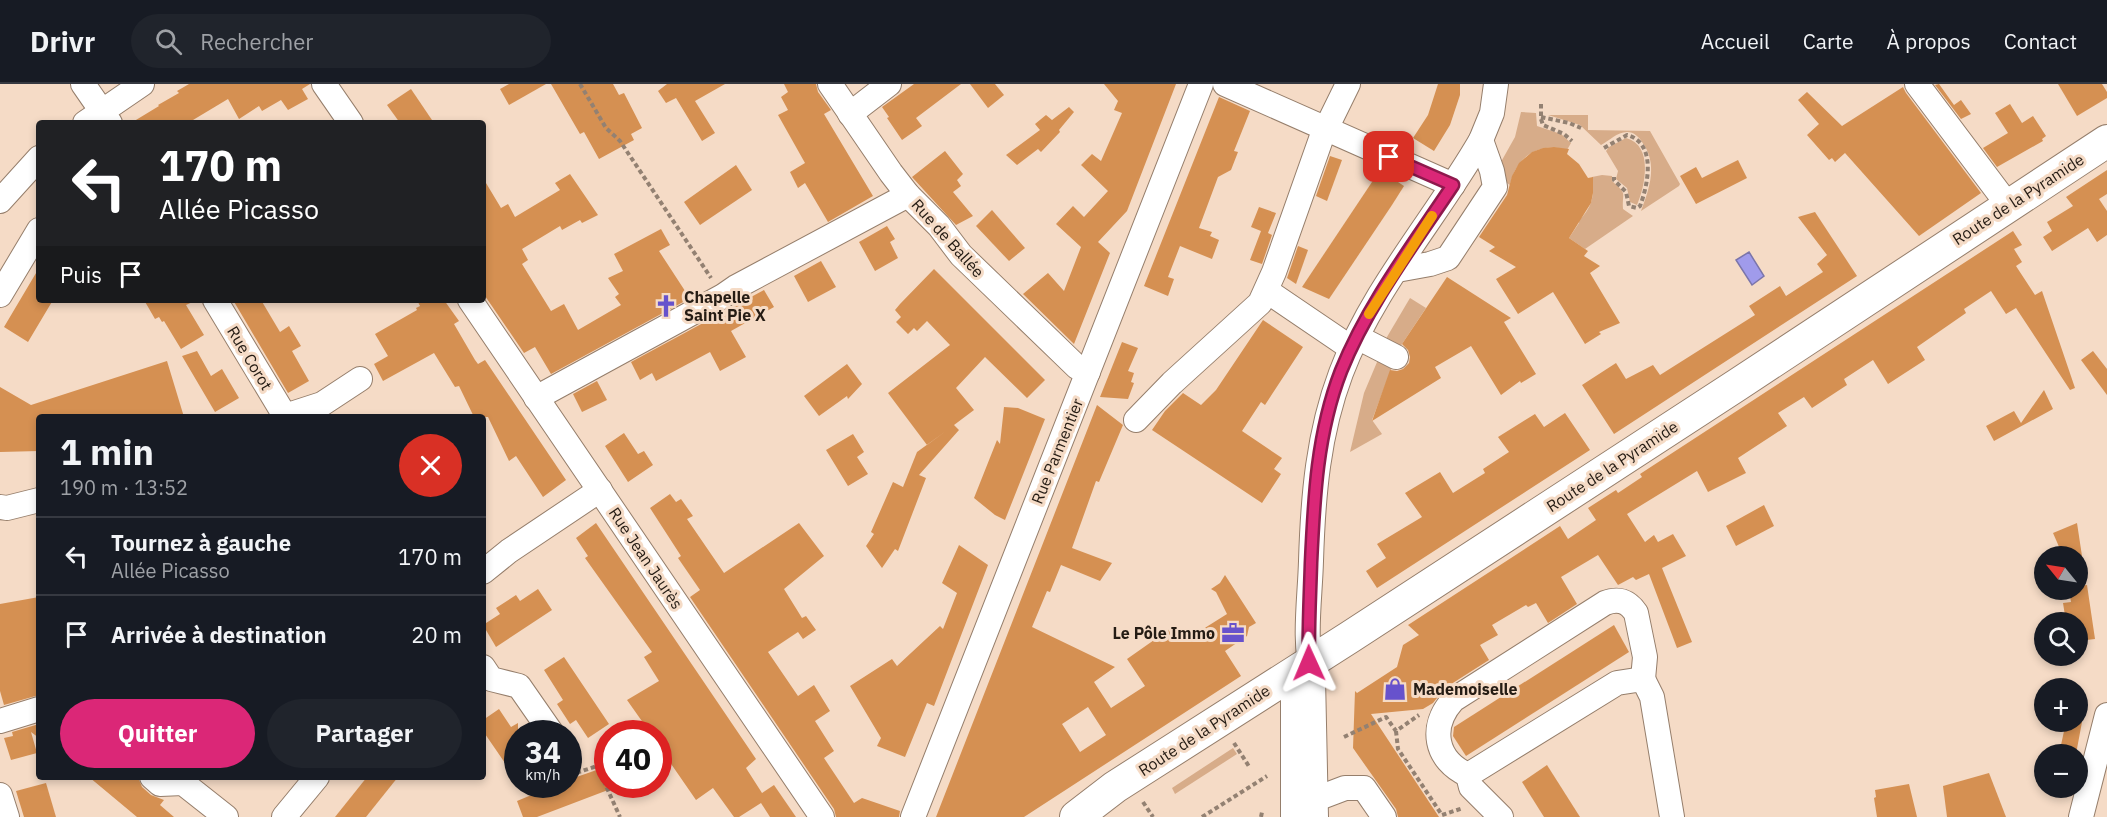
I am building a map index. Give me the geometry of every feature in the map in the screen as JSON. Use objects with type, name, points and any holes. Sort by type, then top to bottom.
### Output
[{"type":"main road","name":"Route de la Pyramide","points":[[1057,817],[1114,787],[1309,663],[2107,141]]},
{"type":"main road","name":"Route de la Pyramide","points":[[1076,817],[1114,787]]},
{"type":"street","points":[[83,84],[99,119],[142,84]]},
{"type":"street","points":[[324,84],[349,120]]},
{"type":"street","name":"Rue de Ballée","points":[[830,84],[908,195],[939,226],[960,255],[1071,362],[1088,372]]},
{"type":"street","points":[[850,114],[889,84]]},
{"type":"street","name":"Rue Parmentier","points":[[913,817],[1201,84]]},
{"type":"street","points":[[1225,84],[1453,185]]},
{"type":"street","points":[[1136,420],[1172,383],[1254,310],[1267,291],[1321,139],[1348,84]]},
{"type":"street","points":[[1316,808],[1313,678],[1309,663],[1309,591],[1317,468],[1330,404],[1354,343],[1376,302],[1481,140],[1492,113],[1496,84]]},
{"type":"street","points":[[1917,84],[2008,205]]},
{"type":"street","points":[[1397,270],[1448,258],[1495,187],[1481,140]]},
{"type":"street","points":[[0,201],[36,161]]},
{"type":"street","points":[[537,398],[736,287],[908,195]]},
{"type":"street","points":[[0,295],[36,235]]},
{"type":"street","points":[[1267,291],[1354,343],[1396,357]]},
{"type":"street","name":"Rue Corot","points":[[217,303],[281,414]]},
{"type":"street","name":"Rue Jean Jaurès","points":[[472,303],[822,817]]},
{"type":"street","name":"Rue Corot","points":[[292,414],[322,404],[360,379]]},
{"type":"street","points":[[486,570],[509,551],[600,490]]},
{"type":"street","points":[[0,507],[7,508],[36,501]]},
{"type":"street","points":[[1468,775],[1457,770],[1449,762],[1439,742],[1439,723],[1447,707],[1454,700],[1605,603],[1622,601],[1633,608],[1636,613],[1645,657],[1643,679],[1652,697],[1672,817]]},
{"type":"street","points":[[1293,817],[1293,698],[1298,682],[1309,663]]},
{"type":"street","points":[[486,672],[491,679],[519,686],[543,720]]},
{"type":"street","points":[[1468,775],[1617,683],[1643,679]]},
{"type":"street","points":[[0,721],[36,710]]},
{"type":"street","points":[[2081,817],[2107,715]]},
{"type":"street","points":[[1468,775],[1471,786],[1501,817]]},
{"type":"street","points":[[155,780],[160,784],[183,783],[226,817]]},
{"type":"street","points":[[284,817],[315,780]]},
{"type":"street","points":[[1316,808],[1345,788],[1364,788],[1383,817]]},
{"type":"street","points":[[0,795],[7,817]]},
{"type":"path","points":[[580,84],[606,128],[620,141],[723,296]]},
{"type":"path","points":[[1541,104],[1540,117],[1543,125],[1564,134],[1572,141]]},
{"type":"path","points":[[1540,117],[1581,128]]},
{"type":"path","points":[[1604,148],[1627,135],[1634,137],[1644,149],[1647,160],[1647,183],[1640,206],[1637,208],[1629,206],[1626,192],[1614,180],[1614,177]]},
{"type":"path","points":[[1396,731],[1423,712]]},
{"type":"path","points":[[1344,737],[1386,717],[1396,731],[1398,749],[1442,815],[1464,808]]},
{"type":"path","points":[[1234,743],[1250,768]]},
{"type":"path","points":[[582,771],[597,766],[620,817]]},
{"type":"path","points":[[1202,817],[1267,776]]},
{"type":"path","points":[[1143,802],[1153,817]]},
{"type":"shaded area","points":[[1521,112],[1536,113],[1537,126],[1561,134],[1571,143],[1567,150],[1547,148],[1530,154],[1518,166],[1510,185],[1500,178],[1497,169],[1515,137]]},
{"type":"shaded area","points":[[1548,115],[1588,115],[1588,130],[1650,131],[1680,184],[1679,186],[1641,211],[1649,185],[1651,167],[1650,158],[1641,140],[1632,133],[1623,132],[1601,145],[1580,125]]},
{"type":"shaded area","points":[[1626,138],[1635,142],[1644,158],[1643,188],[1637,205],[1630,202],[1627,188],[1616,179],[1618,171],[1606,151]]},
{"type":"shaded area","points":[[1612,176],[1612,181],[1623,194],[1623,209],[1633,216],[1585,249],[1569,238],[1579,223],[1578,221],[1587,212],[1593,190],[1592,177]]},
{"type":"shaded area","points":[[1749,252],[1764,276],[1752,285],[1736,260]]},
{"type":"shaded area","points":[[1410,298],[1426,308],[1400,347],[1384,342]]},
{"type":"shaded area","points":[[1380,355],[1394,362],[1372,420],[1382,434],[1350,452],[1364,393]]},
{"type":"shaded area","points":[[1233,748],[1237,754],[1175,794],[1172,788]]},
{"type":"building","points":[[189,84],[310,84],[302,89],[308,99],[288,110],[281,100],[262,111],[259,106],[239,119],[228,99],[193,120],[136,120],[179,93],[177,91]]},
{"type":"building","points":[[509,84],[546,84],[509,105],[500,89]]},
{"type":"building","points":[[551,84],[613,84],[619,95],[624,93],[642,128],[631,134],[634,140],[599,159],[584,132],[580,134]]},
{"type":"building","points":[[667,84],[725,84],[695,101],[715,133],[702,141],[676,98],[666,103],[658,91]]},
{"type":"building","points":[[784,84],[816,84],[818,92],[831,110],[824,114],[873,196],[828,222],[805,183],[798,188],[790,172],[805,163],[778,115],[788,110],[781,97],[788,92]]},
{"type":"building","points":[[914,84],[961,84],[916,118],[922,126],[902,140],[882,107]]},
{"type":"building","points":[[970,84],[995,84],[1004,95],[988,108]]},
{"type":"building","points":[[1104,84],[1176,84],[1127,211],[1098,242],[1110,253],[1074,344],[1023,294],[1048,273],[1064,291],[1081,247],[1056,224],[1073,206],[1084,217],[1108,191],[1081,165],[1092,154],[1101,161],[1122,113],[1114,110],[1118,101]]},
{"type":"building","points":[[1438,84],[1460,84],[1460,95],[1450,125],[1434,151],[1413,138],[1428,115]]},
{"type":"building","points":[[1939,84],[1954,105],[1961,100],[1971,114],[1961,119],[1935,85]]},
{"type":"building","points":[[2058,84],[2102,84],[2107,92],[2107,98],[2077,116]]},
{"type":"building","points":[[1903,87],[1981,193],[1919,236],[1845,153],[1835,162],[1832,158],[1829,160],[1807,135],[1819,124],[1798,100],[1807,92],[1842,126]]},
{"type":"building","points":[[411,89],[432,120],[398,120],[387,105]]},
{"type":"building","points":[[1219,97],[1250,111],[1234,151],[1238,152],[1231,170],[1218,177],[1199,228],[1212,232],[1210,236],[1219,240],[1212,259],[1180,246],[1168,277],[1174,279],[1168,296],[1144,286]]},
{"type":"building","points":[[2010,104],[2022,123],[2033,116],[2046,136],[2042,139],[2043,141],[1997,167],[1983,148],[2008,133],[1995,113]]},
{"type":"building","points":[[1069,107],[1074,112],[1059,130],[1060,132],[1041,152],[1038,149],[1017,165],[1006,155],[1040,130],[1035,124],[1046,115],[1052,120]]},
{"type":"building","points":[[1554,147],[1569,149],[1567,154],[1579,164],[1588,178],[1593,177],[1591,203],[1569,238],[1588,251],[1584,256],[1600,266],[1590,273],[1620,323],[1599,332],[1601,334],[1585,344],[1553,292],[1518,314],[1496,279],[1516,267],[1489,251],[1495,247],[1479,237],[1507,195],[1512,176],[1519,163],[1532,152]]},
{"type":"building","points":[[945,151],[963,174],[957,180],[961,186],[953,192],[973,216],[956,225],[912,177]]},
{"type":"building","points":[[1330,156],[1342,160],[1327,201],[1316,196]]},
{"type":"building","points":[[1738,160],[1747,178],[1696,204],[1680,176],[1696,167],[1702,178]]},
{"type":"building","points":[[736,165],[752,190],[700,225],[684,202]]},
{"type":"building","points":[[1380,170],[1404,186],[1392,205],[1329,299],[1302,287]]},
{"type":"building","points":[[2107,170],[2107,194],[2099,199],[2107,211],[2107,235],[2097,242],[2088,228],[2052,251],[2043,237],[2052,231],[2047,222],[2073,206],[2066,197]]},
{"type":"building","points":[[570,174],[598,215],[582,223],[580,220],[562,230],[560,226],[522,249],[528,260],[522,264],[551,311],[564,304],[578,330],[621,305],[615,297],[619,294],[608,278],[623,271],[614,254],[661,229],[670,245],[659,251],[689,297],[696,295],[551,374],[535,347],[524,353],[486,297],[486,183],[501,208],[508,204],[515,217],[560,190],[555,183]]},
{"type":"building","points":[[1259,207],[1276,213],[1268,233],[1272,235],[1262,264],[1250,260],[1261,231],[1251,227]]},
{"type":"building","points":[[992,210],[1025,248],[1009,261],[976,226]]},
{"type":"building","points":[[1815,212],[1857,276],[1614,434],[1582,385],[1616,363],[1626,379],[1653,365],[1660,375],[1755,315],[1749,306],[1780,286],[1786,296],[1823,272],[1817,264],[1827,255],[1798,217]]},
{"type":"building","points":[[887,226],[895,239],[890,242],[898,258],[875,271],[859,242]]},
{"type":"building","points":[[2013,231],[2022,245],[2014,249],[2022,262],[2016,266],[2035,295],[2042,291],[2075,388],[2070,390],[2016,308],[2006,314],[1991,291],[1964,309],[1966,313],[1917,347],[1925,360],[1888,384],[1873,360],[1844,379],[1847,385],[1812,408],[1804,397],[1778,413],[1787,426],[1738,458],[1746,473],[1708,492],[1697,471],[1627,514],[1645,542],[1654,535],[1658,542],[1673,534],[1686,556],[1662,568],[1692,642],[1677,648],[1649,574],[1636,580],[1633,577],[1618,585],[1598,555],[1561,577],[1577,604],[1548,623],[1536,603],[1528,607],[1526,605],[1492,625],[1498,635],[1480,645],[1489,660],[1445,688],[1433,703],[1423,709],[1371,714],[1439,817],[1398,817],[1396,809],[1353,748],[1355,691],[1357,693],[1397,667],[1403,645],[1419,635],[1408,625],[1560,526],[1568,539],[1596,520],[1588,508],[1616,490],[1618,493],[1642,477],[1640,474]]},
{"type":"building","points":[[1298,246],[1308,250],[1296,284],[1287,278]]},
{"type":"building","points":[[821,261],[836,287],[808,302],[794,276]]},
{"type":"building","points":[[934,269],[1045,380],[1027,398],[985,357],[956,388],[974,410],[954,425],[959,430],[919,475],[926,478],[898,551],[895,549],[882,568],[866,546],[874,534],[871,532],[893,482],[903,487],[917,452],[927,445],[888,393],[950,345],[927,321],[917,331],[914,328],[908,334],[896,322],[901,317],[895,310]]},
{"type":"building","points":[[36,273],[36,303],[51,303],[28,342],[4,327]]},
{"type":"building","points":[[1447,277],[1511,318],[1504,322],[1536,374],[1521,383],[1520,381],[1501,395],[1471,346],[1435,367],[1441,378],[1372,421],[1390,370],[1403,369],[1409,363],[1408,350],[1402,344]]},
{"type":"building","points":[[764,290],[774,307],[731,331],[746,357],[720,371],[710,352],[656,381],[652,373],[640,380],[631,362]]},
{"type":"building","points":[[146,303],[190,303],[186,305],[204,335],[181,349],[164,321],[162,322],[159,317],[155,319]]},
{"type":"building","points":[[235,303],[263,303],[280,332],[289,326],[301,346],[292,351],[309,381],[288,393]]},
{"type":"building","points":[[418,303],[446,303],[459,321],[454,324],[475,360],[478,364],[485,360],[566,480],[543,497],[516,456],[509,461],[486,414],[473,414],[459,386],[455,387],[434,353],[383,381],[374,364],[388,356],[375,334],[417,310],[416,308],[420,306]]},
{"type":"building","points":[[1263,320],[1303,347],[1265,405],[1261,402],[1242,431],[1282,458],[1274,469],[1281,474],[1262,503],[1152,430],[1165,411],[1183,393],[1201,405],[1216,390]]},
{"type":"building","points":[[1122,342],[1138,348],[1128,371],[1134,373],[1131,382],[1134,383],[1128,399],[1100,397]]},
{"type":"building","points":[[197,351],[211,376],[222,369],[239,398],[215,412],[182,356]]},
{"type":"building","points":[[2093,351],[2107,369],[2107,395],[2081,360]]},
{"type":"building","points":[[167,361],[183,414],[36,414],[36,451],[0,452],[0,387],[31,405]]},
{"type":"building","points":[[847,364],[862,384],[848,399],[847,396],[819,416],[804,396]]},
{"type":"building","points":[[597,381],[607,400],[582,412],[573,394]]},
{"type":"building","points":[[2044,390],[2053,409],[1994,441],[1986,426],[2014,411],[2021,423]]},
{"type":"building","points":[[1097,405],[1123,425],[1099,482],[1096,481],[1072,548],[1112,563],[1100,581],[1061,565],[1032,627],[1115,667],[1094,682],[1111,708],[1145,686],[1127,659],[1174,626],[1184,641],[1227,614],[1216,592],[1211,589],[1220,583],[1225,575],[1256,623],[1249,627],[1247,636],[1225,651],[1241,676],[1024,817],[936,817]],"holes":[[[1088,707],[1106,735],[1080,752],[1062,724]]]},
{"type":"building","points":[[1004,407],[1018,408],[1045,419],[1005,520],[974,498],[997,440],[1000,444]]},
{"type":"building","points":[[1565,413],[1590,450],[1377,588],[1366,571],[1386,558],[1377,544],[1422,517],[1405,493],[1440,472],[1453,493],[1485,473],[1483,469],[1509,452],[1498,437],[1535,414],[1544,427]]},
{"type":"building","points":[[624,433],[638,454],[644,451],[653,465],[628,482],[605,446]]},
{"type":"building","points":[[853,434],[864,452],[857,457],[868,474],[848,486],[826,450]]},
{"type":"building","points":[[670,494],[676,502],[681,499],[693,516],[687,519],[724,573],[799,523],[824,556],[784,589],[802,618],[806,616],[816,630],[803,639],[798,632],[768,652],[798,696],[814,685],[830,711],[815,721],[834,751],[824,758],[854,803],[862,798],[900,811],[899,817],[836,817],[834,809],[690,597],[700,590],[678,558],[681,556],[650,508]]},
{"type":"building","points":[[1764,505],[1774,526],[1736,546],[1726,526]]},
{"type":"building","points":[[596,523],[756,759],[746,768],[762,793],[774,785],[796,817],[770,817],[761,803],[739,817],[734,817],[713,788],[696,800],[672,765],[672,720],[641,720],[627,700],[659,681],[644,657],[652,652],[585,558],[588,556],[576,538]]},
{"type":"building","points":[[2077,523],[2080,546],[2059,546],[2053,533]]},
{"type":"building","points":[[959,545],[988,565],[934,706],[927,703],[905,757],[877,746],[881,738],[850,686],[892,659],[897,666],[940,626],[943,629],[957,593],[942,583]]},
{"type":"building","points":[[538,589],[552,610],[496,647],[486,630],[486,623],[500,614],[496,608],[516,595],[520,601]]},
{"type":"building","points":[[2088,592],[2095,639],[2088,640],[2088,612],[2064,612],[2063,603],[2071,602],[2071,600],[2088,600]]},
{"type":"building","points":[[36,598],[36,696],[4,705],[0,691],[0,604]]},
{"type":"building","points":[[1614,625],[1629,652],[1466,756],[1453,736],[1454,727]]},
{"type":"building","points":[[564,657],[606,720],[594,720],[594,734],[588,738],[582,729],[582,720],[567,720],[557,704],[563,700],[544,670]]},
{"type":"building","points":[[499,709],[506,720],[504,720],[504,762],[486,735],[486,718]]},
{"type":"building","points":[[36,725],[36,736],[31,732],[36,753],[11,760],[4,738],[13,736],[12,732]]},
{"type":"building","points":[[2064,732],[2080,732],[2078,744],[2061,744]]},
{"type":"building","points":[[1547,765],[1580,817],[1544,817],[1522,782]]},
{"type":"building","points":[[594,771],[594,795],[537,817],[523,817],[517,801],[524,798],[582,798],[582,775]]},
{"type":"building","points":[[1989,773],[2006,817],[1947,817],[1943,786]]},
{"type":"building","points":[[93,780],[139,780],[142,787],[151,795],[164,800],[160,805],[174,817],[137,817]]},
{"type":"building","points":[[365,780],[396,780],[366,817],[335,817]]},
{"type":"building","points":[[46,783],[56,817],[24,817],[16,791]]},
{"type":"building","points":[[1909,784],[1917,817],[1877,817],[1875,790]]},
{"type":"slow traffic","points":[[1369,314],[1432,216]]},
{"type":"place","name":"Chapelle Saint Pie X","points":[[666,306]]},
{"type":"place","name":"Le Pôle Immo","points":[[1233,633]]},
{"type":"place","name":"Mademoiselle","points":[[1395,689]]},
{"type":"route","points":[[1309,663],[1309,591],[1314,488],[1322,436],[1332,397],[1346,361],[1369,314],[1453,185],[1389,157]]}]
